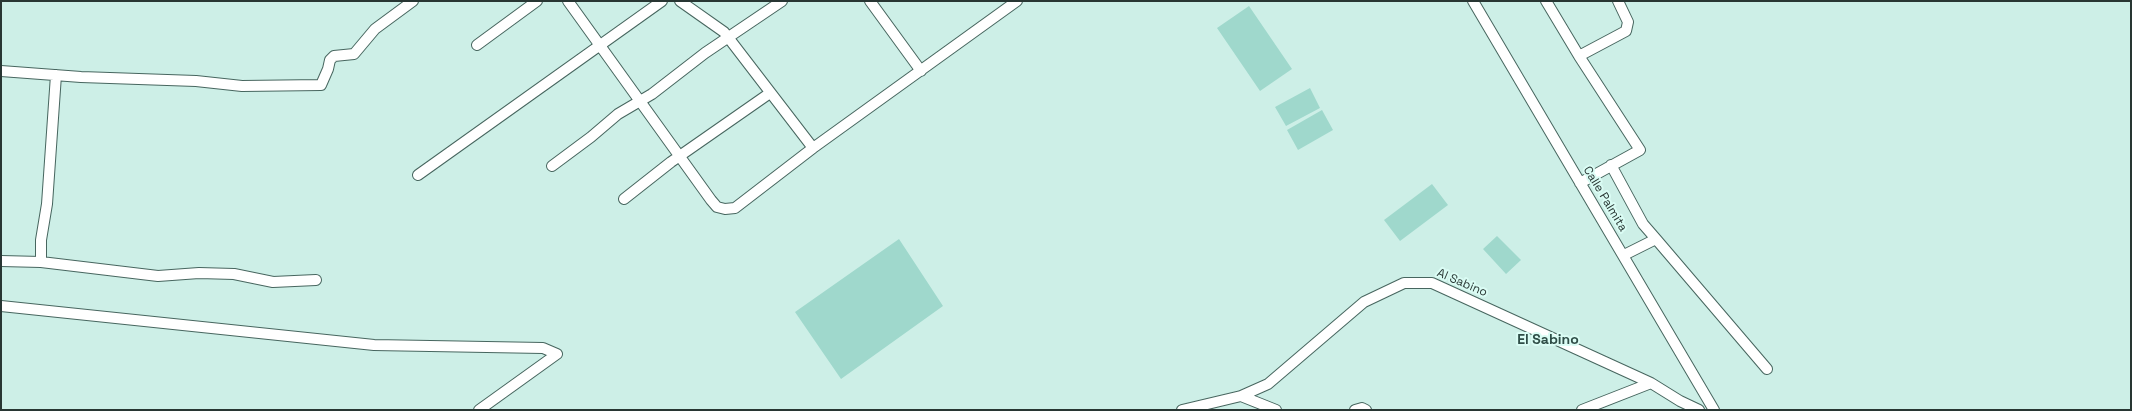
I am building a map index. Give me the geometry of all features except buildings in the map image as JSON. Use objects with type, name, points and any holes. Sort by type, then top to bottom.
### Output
[{"type":"street","points":[[1,71],[196,81],[242,86],[321,85],[330,60],[334,56],[354,54],[375,29],[412,1]]},
{"type":"street","points":[[477,45],[537,1]]},
{"type":"street","points":[[568,1],[717,207],[725,209],[735,208],[813,148],[1017,1]]},
{"type":"street","points":[[418,175],[662,1]]},
{"type":"street","points":[[680,1],[724,32],[813,148]]},
{"type":"street","points":[[552,166],[591,137],[618,114],[652,94],[691,64],[782,1]]},
{"type":"street","points":[[870,1],[921,71]]},
{"type":"street","name":"Calle Palmita","points":[[1473,1],[1714,410]]},
{"type":"street","points":[[1546,1],[1578,56],[1640,150],[1580,183]]},
{"type":"street","points":[[1578,56],[1626,31],[1628,22],[1618,1]]},
{"type":"street","points":[[41,262],[41,240],[47,204],[56,75]]},
{"type":"street","points":[[624,199],[681,156],[770,93]]},
{"type":"street","points":[[1611,165],[1643,224],[1767,369]]},
{"type":"street","points":[[1624,255],[1656,239]]},
{"type":"street","points":[[1,261],[41,262],[158,276],[199,273],[234,274],[273,282],[316,280]]},
{"type":"street","name":"Al Sabino","points":[[1182,410],[1241,396],[1268,384],[1364,302],[1404,283],[1432,283],[1651,383],[1680,401],[1699,410]]},
{"type":"street","points":[[1,306],[374,345],[543,348],[557,354],[479,410]]},
{"type":"street","points":[[1582,410],[1651,383]]},
{"type":"street","points":[[1241,396],[1276,410]]},
{"type":"street","points":[[1355,410],[1362,408],[1366,410]]},
{"type":"green space","points":[[1249,6],[1292,69],[1260,91],[1217,28]]},
{"type":"green space","points":[[1310,88],[1320,108],[1286,126],[1275,107]]},
{"type":"green space","points":[[1322,110],[1333,130],[1298,150],[1287,130]]},
{"type":"green space","points":[[1432,184],[1448,205],[1400,241],[1384,220]]},
{"type":"green space","points":[[1497,236],[1521,260],[1506,274],[1483,249]]},
{"type":"green space","points":[[899,239],[943,306],[841,379],[795,312]]},
{"type":"district","name":"El Sabino","points":[[1548,340]]}]
